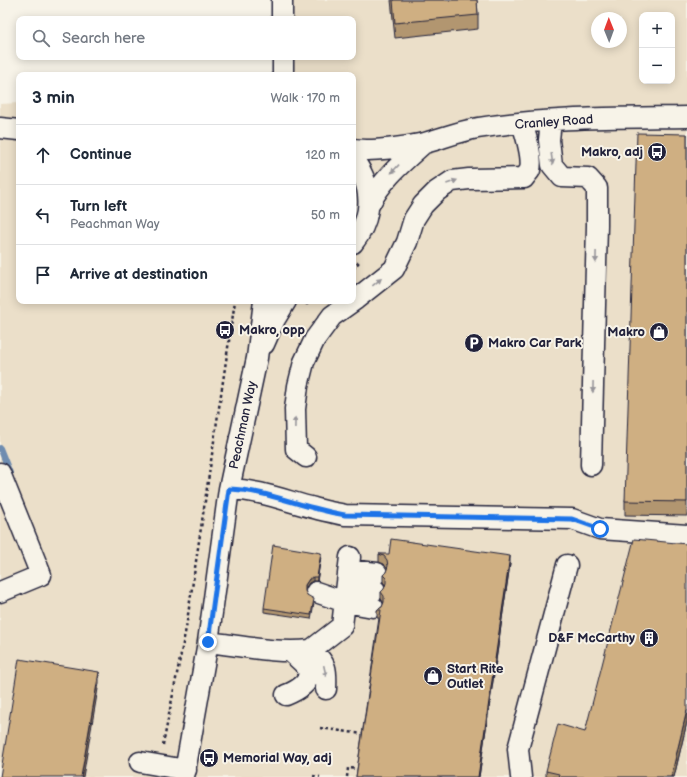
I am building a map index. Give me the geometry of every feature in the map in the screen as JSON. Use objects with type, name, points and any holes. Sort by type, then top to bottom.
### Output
[{"type":"street","points":[[282,0],[282,16]]},
{"type":"street","points":[[283,60],[283,72]]},
{"type":"street","name":"Cranley Road","points":[[356,149],[376,150],[424,143],[477,129],[522,123],[687,117]]},
{"type":"street","points":[[551,121],[550,140],[552,165],[562,177],[588,178],[597,188],[591,465]]},
{"type":"street","points":[[356,300],[394,269],[414,219],[423,205],[437,191],[452,181],[469,179],[524,178],[530,170],[530,155],[528,142],[522,123]]},
{"type":"street","points":[[0,128],[16,130]]},
{"type":"street","name":"Cranley Road","points":[[369,205],[375,194],[394,170],[424,143]]},
{"type":"street","points":[[356,162],[367,186],[369,205],[363,228],[356,238]]},
{"type":"street","name":"Peachman Way","points":[[185,773],[208,642],[229,489],[257,358],[264,304]]},
{"type":"street","name":"Peachman Way","points":[[257,358],[275,319],[284,304]]},
{"type":"street","points":[[306,457],[296,449],[295,409],[298,386],[304,362],[315,339],[332,316],[350,304]]},
{"type":"street","points":[[0,473],[41,575],[0,592]]},
{"type":"street","points":[[229,489],[270,495],[345,515],[572,519],[600,529],[687,535]]},
{"type":"street","points":[[521,777],[518,749],[566,565]]},
{"type":"street","points":[[208,642],[264,650],[291,652],[311,650],[342,626],[348,579]]},
{"type":"street","points":[[316,592],[348,579],[375,590],[348,579]]},
{"type":"street","points":[[311,650],[322,660],[327,673],[326,689]]},
{"type":"street","points":[[286,695],[296,691],[304,685],[308,676],[307,668],[291,652]]},
{"type":"street","points":[[150,764],[185,773]]},
{"type":"path","points":[[150,764],[186,628],[235,304]]},
{"type":"path","points":[[320,728],[364,734]]},
{"type":"path","points":[[347,777],[348,768],[358,769]]},
{"type":"path","points":[[313,776],[320,777]]},
{"type":"shaded area","points":[[281,0],[687,0],[687,777],[0,777],[0,104],[16,103],[16,304],[264,304],[257,356],[284,304],[356,304],[356,238],[363,228],[356,180],[356,72],[283,72],[282,60],[356,60],[356,16],[281,16]]},
{"type":"building","points":[[393,0],[477,0],[478,15],[395,23]]},
{"type":"building","name":"Makro","points":[[637,133],[687,134],[687,502],[625,501]]},
{"type":"building","name":"Start Rite Outlet","points":[[391,539],[510,556],[478,777],[356,777],[381,610],[377,610],[382,607],[384,602],[384,596],[381,592],[386,583],[386,578],[383,575],[388,566],[387,560],[384,556],[379,554],[389,554]]},
{"type":"building","name":"D&F McCarthy","points":[[634,539],[687,544],[687,710],[671,777],[558,777],[559,774],[546,771],[558,724],[585,732]]},
{"type":"building","points":[[273,545],[321,553],[317,577],[309,579],[305,585],[307,595],[314,599],[311,615],[264,608]]},
{"type":"building","points":[[19,659],[99,672],[81,777],[0,777]]},
{"type":"waterway","points":[[0,448],[10,473]]},
{"type":"place","name":"Makro, adj","points":[[657,152]]},
{"type":"place","name":"Makro, opp","points":[[225,330]]},
{"type":"place","name":"Makro","points":[[659,332]]},
{"type":"place","name":"Makro Car Park","points":[[474,343]]},
{"type":"place","name":"D&F McCarthy","points":[[649,638]]},
{"type":"place","name":"Start Rite Outlet","points":[[433,676]]},
{"type":"place","name":"Memorial Way, adj","points":[[209,758]]},
{"type":"route","points":[[208,642],[229,489],[270,495],[345,515],[572,519],[600,529]]}]
